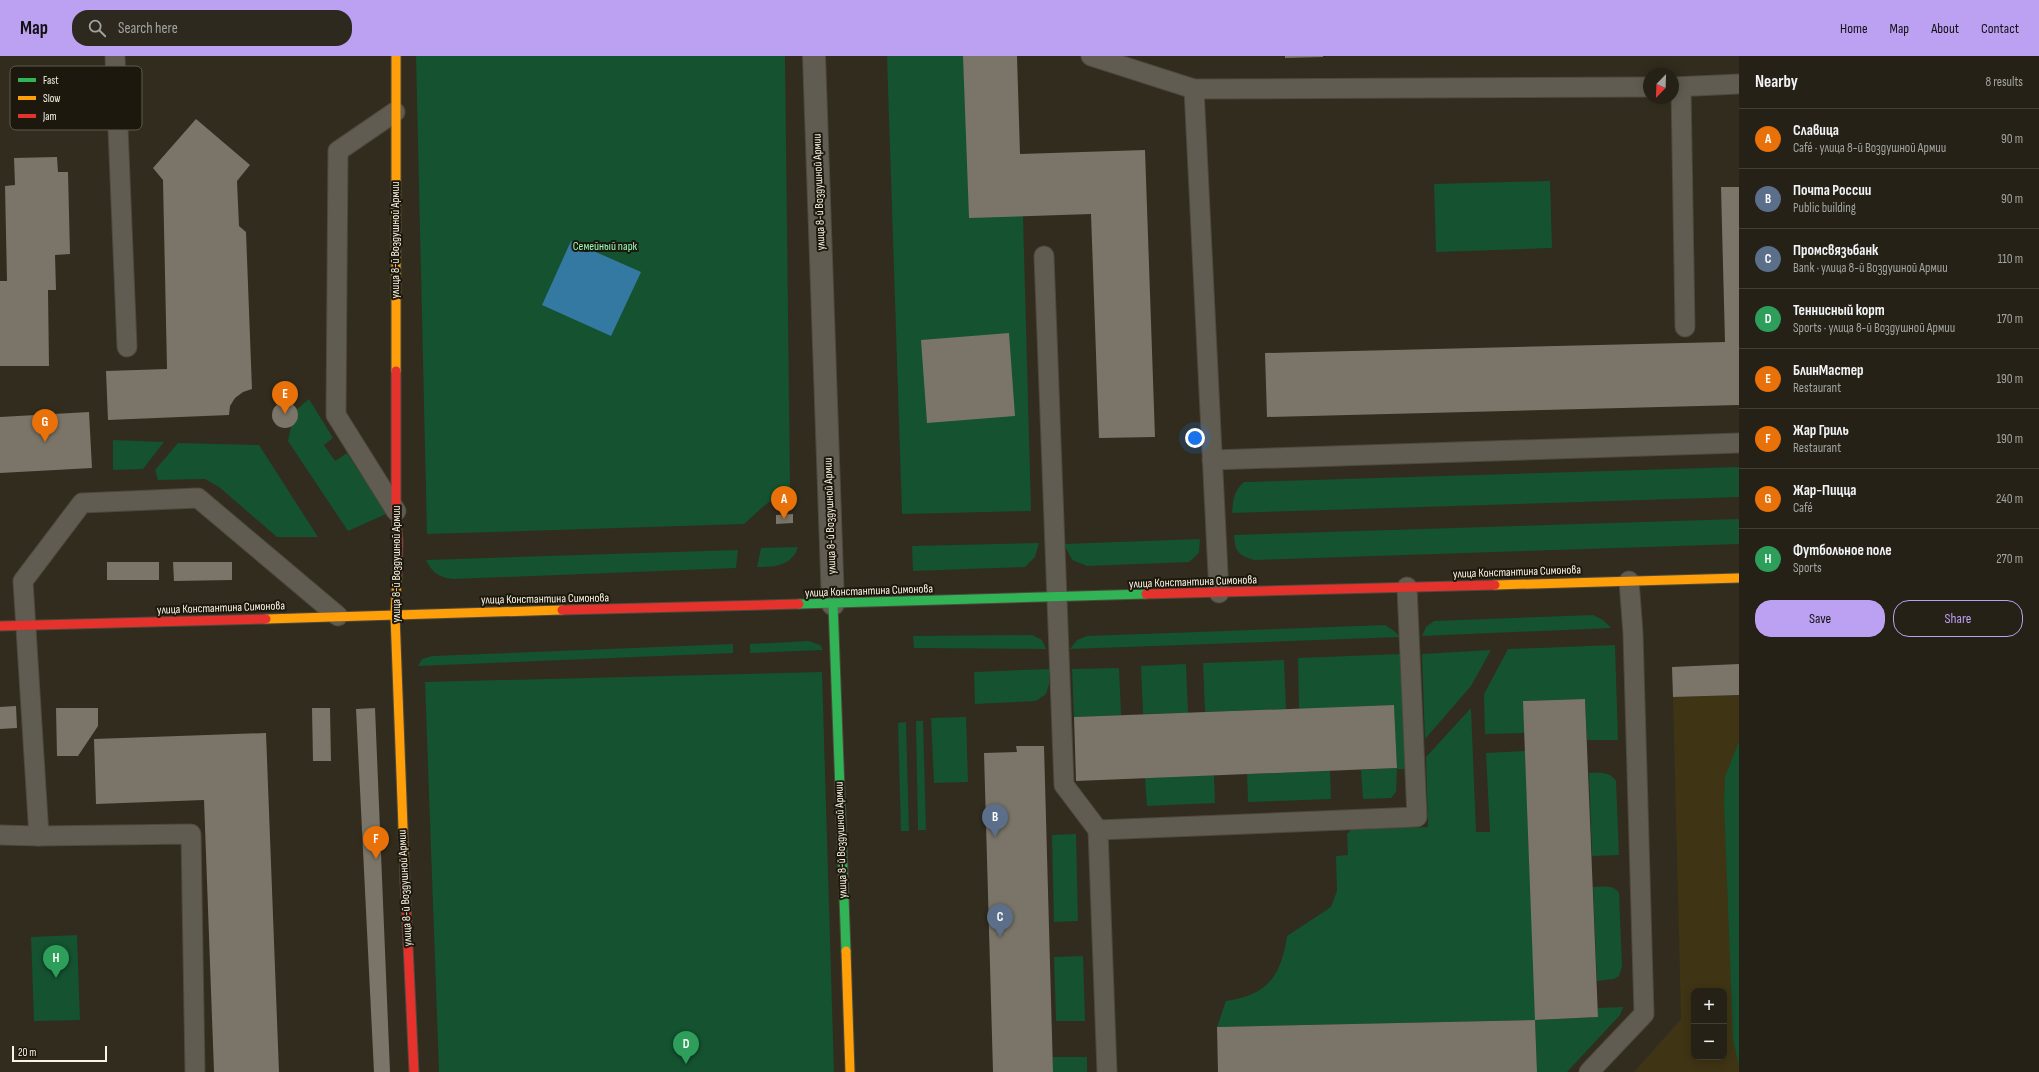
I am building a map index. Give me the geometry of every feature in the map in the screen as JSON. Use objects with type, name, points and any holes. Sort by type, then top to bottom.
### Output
[{"type":"main road","name":"улица 8-й Воздушной Армии","points":[[396,56],[396,510],[398,542],[395,615],[402,818],[414,1072]]},
{"type":"main road","name":"улица Константина Симонова","points":[[0,626],[1739,578]]},
{"type":"main road","name":"улица 8-й Воздушной Армии","points":[[833,604],[850,1072]]},
{"type":"street","name":"улица 8-й Воздушной Армии","points":[[814,56],[833,604]]},
{"type":"lane","points":[[115,56],[115,66]]},
{"type":"lane","points":[[1091,56],[1194,89],[1643,87]]},
{"type":"lane","points":[[1679,87],[1739,84]]},
{"type":"lane","points":[[1194,89],[1219,593]]},
{"type":"lane","points":[[1678,104],[1685,327]]},
{"type":"lane","points":[[395,112],[338,151],[336,415],[396,510]]},
{"type":"lane","points":[[118,130],[127,347]]},
{"type":"lane","points":[[1044,256],[1064,785],[1098,830],[1107,1072]]},
{"type":"lane","points":[[1212,460],[1739,443]]},
{"type":"lane","points":[[39,836],[24,625],[23,581],[82,503],[198,498],[338,616]]},
{"type":"lane","points":[[1589,1072],[1644,1014],[1633,641],[1629,581]]},
{"type":"lane","points":[[1098,830],[1417,817],[1407,587]]},
{"type":"lane","points":[[0,835],[39,836],[191,834],[195,1072]]},
{"type":"shaded area","points":[[1739,695],[1739,1072],[1634,1072],[1681,1019],[1673,697]]},
{"type":"green space","name":"Семейный парк","points":[[416,56],[785,56],[790,488],[765,505],[744,524],[427,534]]},
{"type":"green space","points":[[887,56],[963,56],[1023,216],[1031,511],[902,514]]},
{"type":"green space","points":[[1550,181],[1552,248],[1436,252],[1434,184]]},
{"type":"green space","points":[[309,399],[333,438],[324,445],[335,461],[347,453],[386,514],[348,531],[288,441],[291,427],[298,417],[297,409]]},
{"type":"green space","points":[[113,440],[164,442],[143,469],[113,470]]},
{"type":"green space","points":[[178,443],[259,445],[318,537],[277,537],[219,487],[205,479],[158,480],[155,470]]},
{"type":"green space","points":[[1739,467],[1739,497],[1232,513],[1235,496],[1238,489],[1244,482]]},
{"type":"green space","points":[[1739,519],[1739,544],[1254,560],[1238,552],[1235,545],[1234,535]]},
{"type":"green space","points":[[1200,539],[1199,553],[1189,562],[1087,566],[1072,560],[1064,544]]},
{"type":"green space","points":[[1039,543],[1035,557],[1025,567],[913,571],[912,546]]},
{"type":"green space","points":[[798,547],[792,558],[787,562],[770,567],[757,567],[761,548]]},
{"type":"green space","points":[[738,550],[736,568],[454,579],[437,574],[426,560]]},
{"type":"green space","points":[[1593,615],[1603,620],[1611,628],[1422,636],[1426,627],[1434,621]]},
{"type":"green space","points":[[1385,625],[1400,637],[1070,649],[1077,640],[1087,636]]},
{"type":"green space","points":[[1032,635],[1042,640],[1046,649],[914,648],[913,636]]},
{"type":"green space","points":[[809,641],[820,645],[823,650],[750,653],[750,644]]},
{"type":"green space","points":[[733,644],[733,653],[418,666],[422,659],[432,656]]},
{"type":"green space","points":[[1615,645],[1618,740],[1587,740],[1585,699],[1523,701],[1525,733],[1485,734],[1484,694],[1508,649]]},
{"type":"green space","points":[[1491,650],[1471,686],[1425,739],[1422,654]]},
{"type":"green space","points":[[1400,654],[1405,769],[1397,769],[1396,792],[1391,798],[1363,799],[1361,770],[1397,768],[1394,705],[1299,709],[1298,658]]},
{"type":"green space","points":[[1284,660],[1286,709],[1205,712],[1203,663]]},
{"type":"green space","points":[[1186,664],[1188,713],[1143,714],[1141,666]]},
{"type":"green space","points":[[1119,668],[1121,715],[1074,717],[1072,669]]},
{"type":"green space","points":[[1049,669],[1049,684],[1046,694],[1036,701],[975,704],[974,672]]},
{"type":"green space","points":[[822,672],[834,1072],[439,1072],[425,682]]},
{"type":"green space","points":[[1471,708],[1476,832],[1490,832],[1486,753],[1525,751],[1536,1020],[1598,1017],[1598,1008],[1623,1007],[1620,1015],[1567,1072],[1537,1072],[1535,1020],[1217,1027],[1226,1001],[1252,994],[1270,981],[1281,962],[1287,936],[1331,907],[1337,891],[1336,856],[1348,855],[1347,834],[1351,830],[1428,827],[1426,757]]},
{"type":"green space","points":[[966,717],[968,782],[934,783],[931,718]]},
{"type":"green space","points":[[916,721],[923,721],[926,830],[918,830]]},
{"type":"green space","points":[[906,722],[909,831],[901,831],[898,723]]},
{"type":"green space","points":[[1739,741],[1739,1066],[1733,1040],[1724,801],[1725,777]]},
{"type":"green space","points":[[1330,771],[1331,799],[1248,802],[1247,774]]},
{"type":"green space","points":[[1589,773],[1607,774],[1616,781],[1619,855],[1592,856]]},
{"type":"green space","points":[[1214,775],[1215,803],[1147,806],[1145,778]]},
{"type":"green space","points":[[1076,834],[1078,921],[1054,922],[1052,835]]},
{"type":"green space","points":[[1593,887],[1611,887],[1619,893],[1622,966],[1619,976],[1614,979],[1597,981]]},
{"type":"green space","points":[[77,935],[80,1020],[34,1021],[31,937]]},
{"type":"green space","points":[[1083,956],[1085,1021],[1056,1021],[1054,957]]},
{"type":"green space","points":[[1053,1057],[1087,1057],[1087,1072],[1053,1072]]},
{"type":"water","points":[[571,241],[641,272],[611,336],[542,305]]},
{"type":"building","points":[[963,56],[1017,56],[1020,154],[1145,150],[1155,437],[1099,438],[1091,214],[969,218]]},
{"type":"building","points":[[1285,56],[1323,56],[1323,57],[1285,58]]},
{"type":"building","points":[[196,119],[250,165],[237,181],[239,226],[246,232],[252,389],[243,392],[235,398],[230,406],[229,415],[108,420],[106,371],[167,369],[163,180],[153,168]]},
{"type":"building","points":[[57,157],[58,172],[68,172],[70,254],[55,255],[56,290],[48,290],[49,366],[0,366],[0,281],[7,281],[5,186],[15,185],[14,158]]},
{"type":"building","points":[[1721,187],[1739,187],[1739,405],[1267,417],[1265,353],[1725,342]]},
{"type":"building","points":[[1009,333],[1015,416],[927,423],[921,340]]},
{"type":"building","points":[[285,402],[294,406],[298,415],[294,424],[285,428],[276,424],[272,415],[276,406]]},
{"type":"building","points":[[89,412],[92,468],[0,473],[0,417]]},
{"type":"building","points":[[793,514],[793,523],[776,524],[776,515]]},
{"type":"building","points":[[107,562],[159,562],[159,580],[107,580]]},
{"type":"building","points":[[173,562],[232,562],[232,580],[174,581]]},
{"type":"building","points":[[1739,664],[1739,695],[1673,697],[1672,667]]},
{"type":"building","points":[[1585,699],[1598,1017],[1535,1020],[1523,701]]},
{"type":"building","points":[[1394,705],[1397,768],[1076,781],[1074,717]]},
{"type":"building","points":[[16,706],[17,728],[0,729],[0,707]]},
{"type":"building","points":[[56,708],[98,708],[98,726],[78,756],[57,756]]},
{"type":"building","points":[[312,708],[330,708],[331,761],[313,761]]},
{"type":"building","points":[[375,708],[390,1072],[374,1072],[356,709]]},
{"type":"building","points":[[266,733],[279,1072],[214,1072],[204,800],[96,804],[94,739]]},
{"type":"building","points":[[1016,746],[1044,746],[1053,1072],[993,1072],[984,753],[1017,752]]},
{"type":"building","points":[[1535,1020],[1537,1072],[1218,1072],[1217,1027]]},
{"type":"traffic: fast","points":[[799,604],[1146,594]]},
{"type":"traffic: fast","points":[[833,604],[846,951]]},
{"type":"traffic: slow","points":[[396,56],[396,371]]},
{"type":"traffic: slow","points":[[397,577],[395,615],[405,881]]},
{"type":"traffic: slow","points":[[1495,585],[1739,578]]},
{"type":"traffic: slow","points":[[266,619],[562,610]]},
{"type":"traffic: slow","points":[[846,951],[850,1072]]},
{"type":"traffic: jam","points":[[396,371],[397,577]]},
{"type":"traffic: jam","points":[[1146,594],[1495,585]]},
{"type":"traffic: jam","points":[[562,610],[799,604]]},
{"type":"traffic: jam","points":[[0,626],[266,619]]},
{"type":"traffic: jam","points":[[405,881],[414,1072]]},
{"type":"place","name":"БлинМастер","points":[[285,414]]},
{"type":"place","name":"Жар-Пицца","points":[[45,442]]},
{"type":"place","name":"Славица","points":[[784,519]]},
{"type":"place","name":"Почта России","points":[[995,837]]},
{"type":"place","name":"Жар Гриль","points":[[376,859]]},
{"type":"place","name":"Промсвязьбанк","points":[[1000,937]]},
{"type":"place","name":"Футбольное поле","points":[[56,978]]},
{"type":"place","name":"Теннисный корт","points":[[686,1064]]}]
